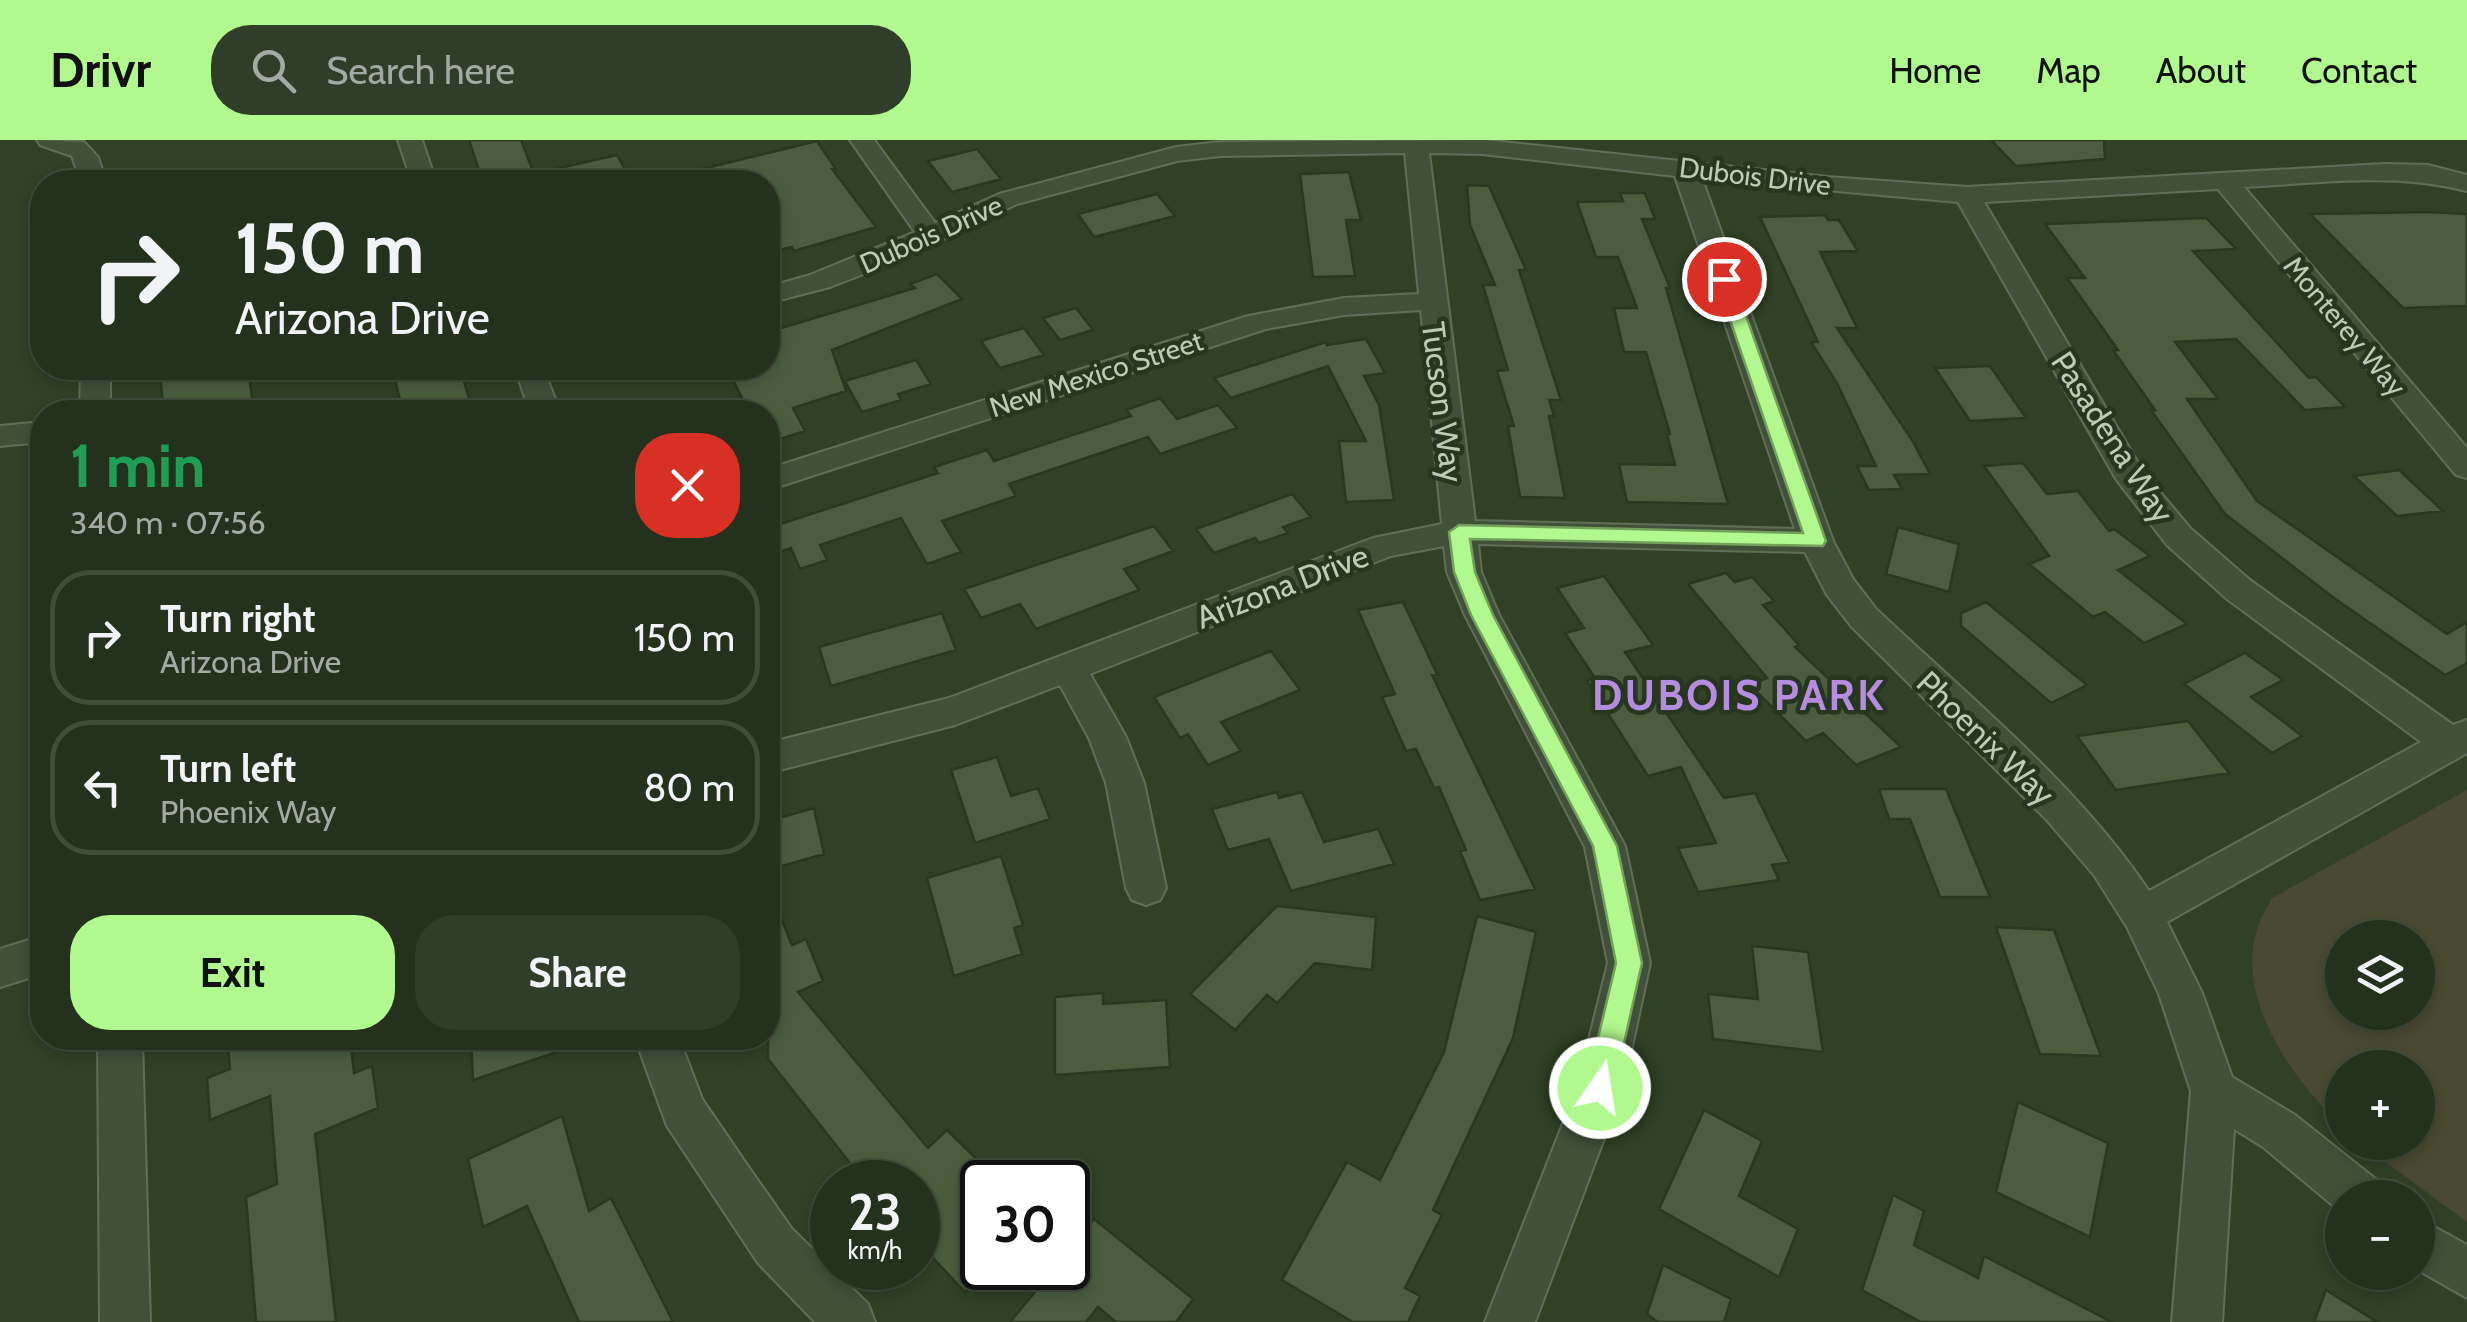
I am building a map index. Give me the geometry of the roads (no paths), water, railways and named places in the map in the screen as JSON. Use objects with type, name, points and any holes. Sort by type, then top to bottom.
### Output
[{"type":"street","points":[[410,140],[420,170]]},
{"type":"street","points":[[862,140],[929,233]]},
{"type":"street","points":[[59,141],[90,159],[91,170]]},
{"type":"street","name":"Tucson Way","points":[[1416,145],[1464,572],[1482,615],[1605,846],[1629,963],[1600,1088],[1510,1322]]},
{"type":"street","name":"Dubois Drive","points":[[780,291],[853,268],[1008,199],[1176,154],[1220,148],[1482,147],[1844,187],[1967,195],[2384,172],[2428,173],[2467,183]]},
{"type":"street","name":"Phoenix Way","points":[[1686,167],[1816,541],[1839,586],[1864,618],[2060,808],[2108,863],[2142,915],[2180,993],[2214,1091],[2197,1322]]},
{"type":"street","name":"Monterey Way","points":[[2225,181],[2467,468]]},
{"type":"street","name":"Pasadena Way","points":[[1967,195],[2132,479],[2179,537],[2240,590],[2459,740]]},
{"type":"street","name":"New Mexico Street","points":[[780,476],[1258,322],[1370,301],[1431,302]]},
{"type":"street","points":[[0,436],[30,433]]},
{"type":"street","name":"Arizona Drive","points":[[780,755],[921,721],[1068,669],[1385,546],[1459,532],[1816,541]]},
{"type":"street","points":[[1068,669],[1107,737],[1125,783],[1146,888]]},
{"type":"street","points":[[2142,915],[2459,740]]},
{"type":"street","points":[[0,968],[30,958]]},
{"type":"street","points":[[120,1050],[126,1322]]},
{"type":"street","points":[[661,1050],[684,1111],[730,1182],[776,1246],[850,1322]]},
{"type":"street","points":[[2214,1091],[2280,1130],[2340,1180]]},
{"type":"street","points":[[2435,1253],[2467,1273]]},
{"type":"district","name":"DUBOIS PARK","points":[[1739,695]]}]
